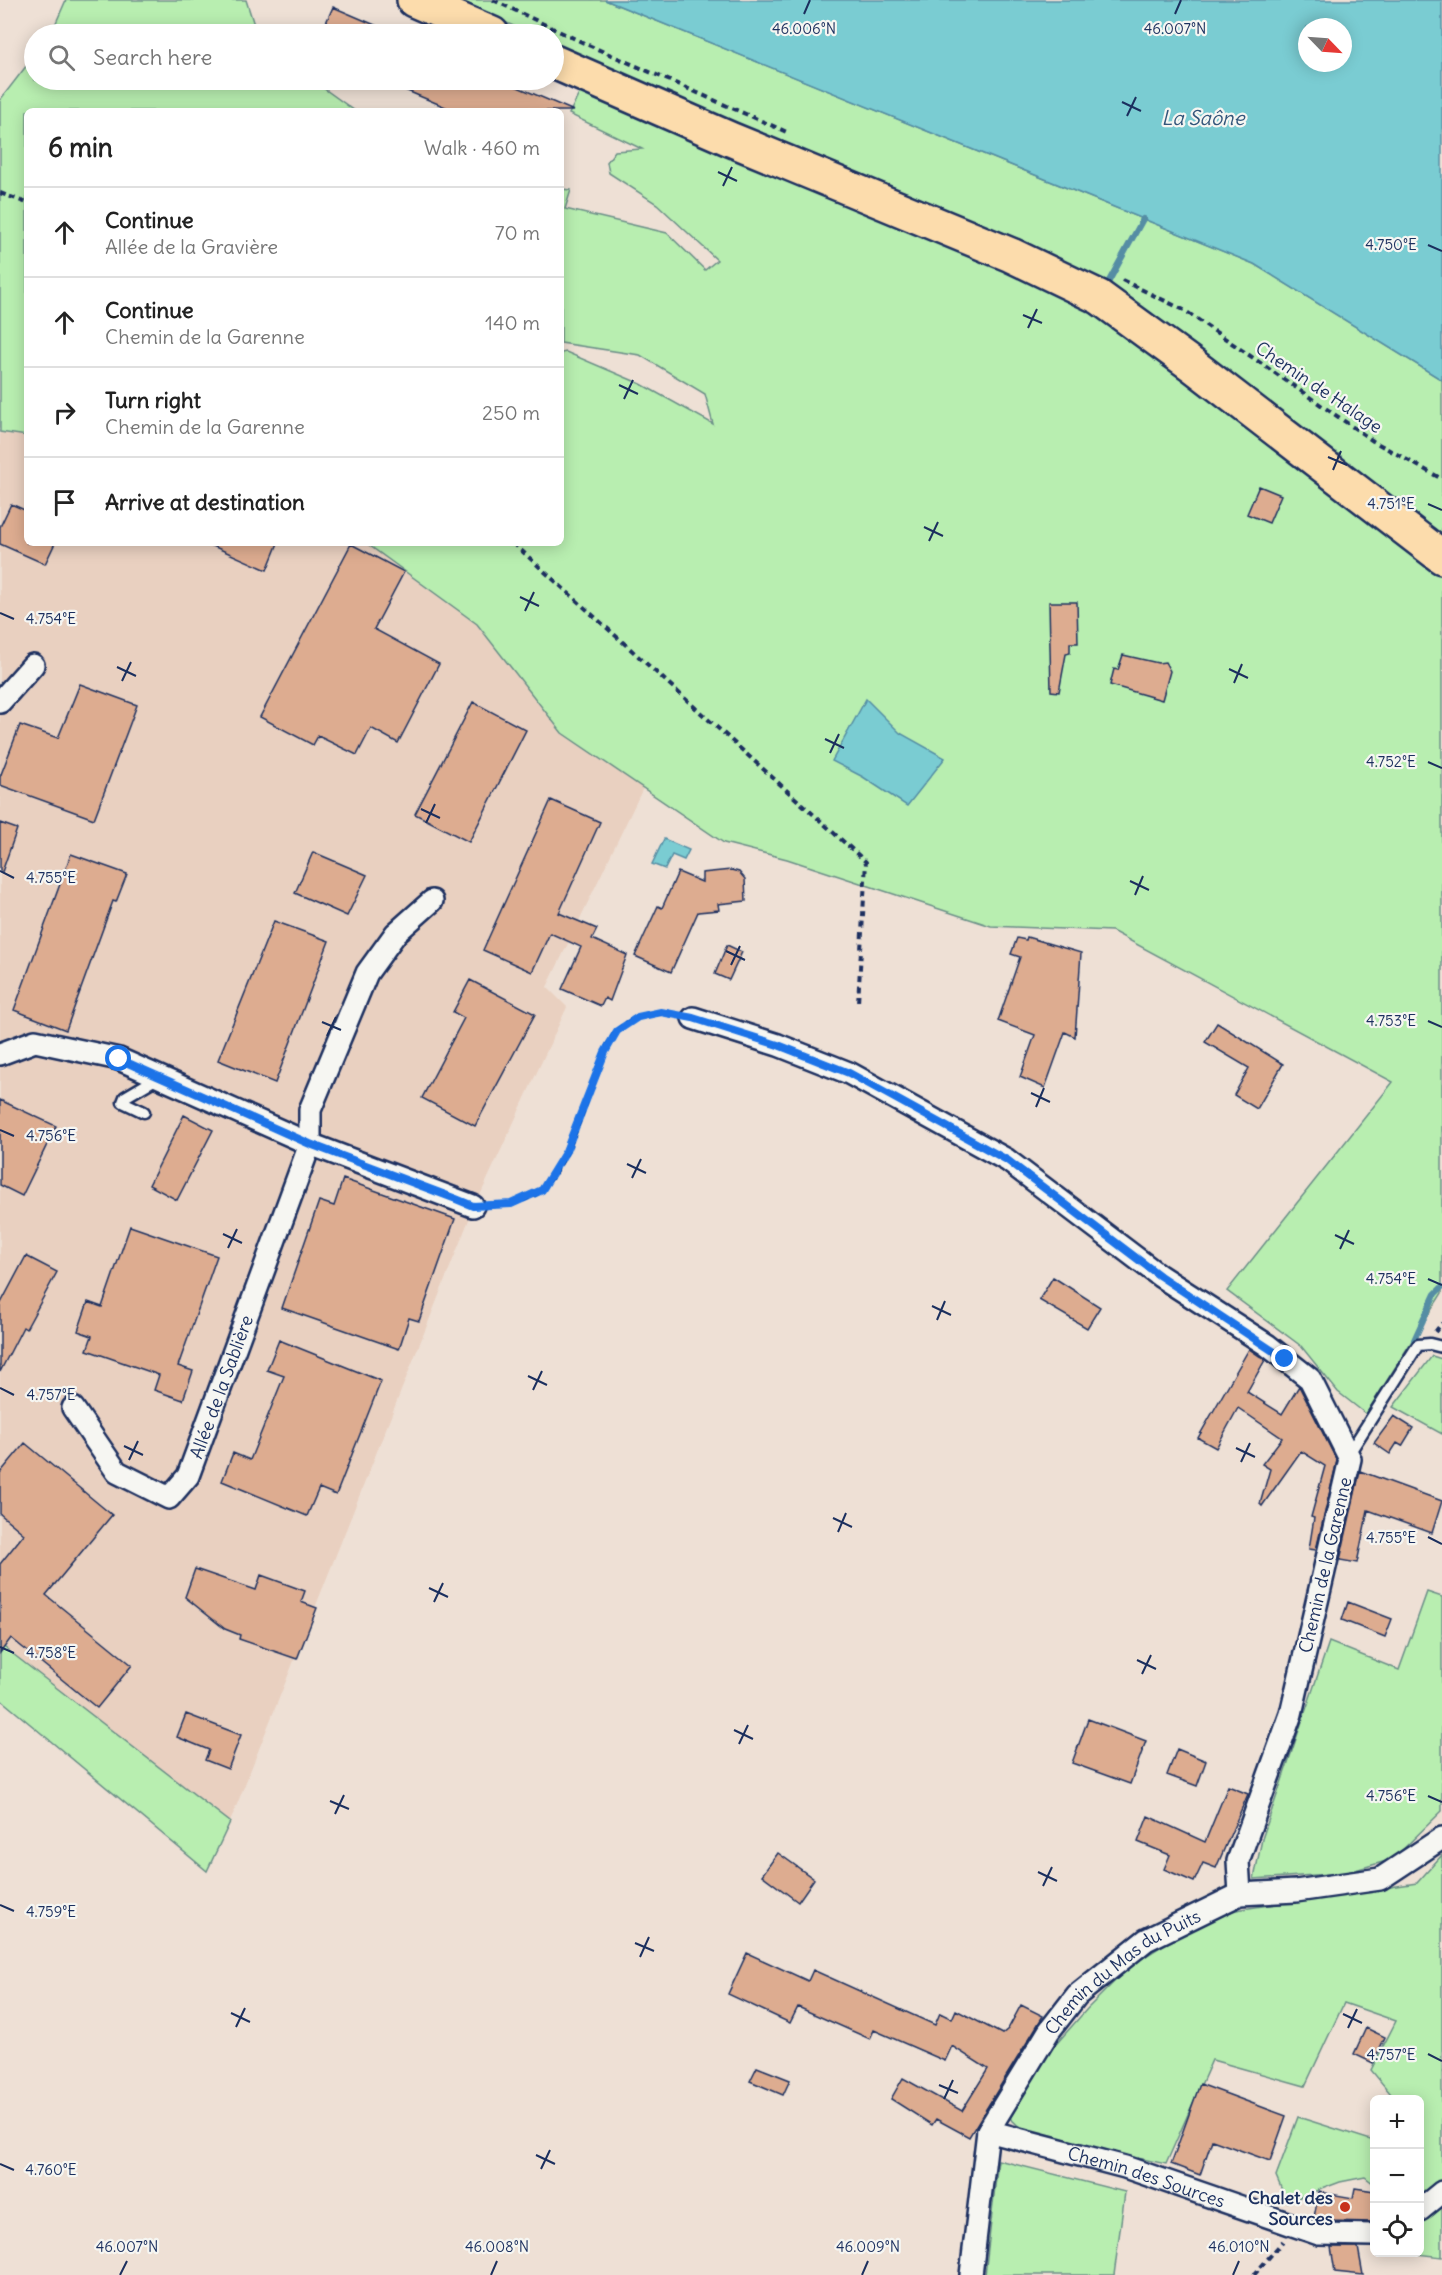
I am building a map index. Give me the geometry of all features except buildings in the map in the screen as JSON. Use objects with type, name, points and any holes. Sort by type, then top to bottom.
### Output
[{"type":"main road","points":[[414,0],[469,24]]},
{"type":"main road","points":[[564,66],[730,140],[1011,255],[1099,297],[1195,367],[1442,557]]},
{"type":"street","points":[[0,702],[33,665]]},
{"type":"street","points":[[310,1144],[310,1110],[367,974],[396,933],[432,901]]},
{"type":"street","name":"Chemin de la Garenne","points":[[693,1018],[778,1045],[849,1073],[1007,1160],[1160,1276],[1267,1345],[1311,1378],[1350,1459],[1291,1714],[1238,1861],[1240,1894]]},
{"type":"street","points":[[0,1054],[35,1041],[119,1059],[310,1144],[473,1206]]},
{"type":"street","name":"Allée de la Sablière","points":[[73,1408],[117,1472],[170,1498],[188,1476],[310,1144]]},
{"type":"street","name":"Chemin du Mas du Puits","points":[[971,2275],[988,2131],[1049,2031],[1077,1995],[1146,1940],[1240,1894],[1296,1891],[1380,1879],[1442,1838]]},
{"type":"street","name":"Chemin des Sources","points":[[988,2131],[1125,2167],[1319,2234],[1370,2235]]},
{"type":"street","points":[[1424,2206],[1442,2192]]},
{"type":"lane","points":[[144,1112],[123,1102],[125,1097],[159,1077]]},
{"type":"lane","points":[[1348,1455],[1418,1345],[1430,1344],[1442,1347]]},
{"type":"path","points":[[0,193],[24,201]]},
{"type":"path","name":"Chemin de Halage","points":[[1184,310],[1373,441],[1442,479]]},
{"type":"path","points":[[516,546],[866,861],[858,1003]]},
{"type":"path","points":[[473,1206],[511,1204],[542,1190],[566,1151],[605,1052],[617,1031],[638,1017],[661,1012],[693,1018]]},
{"type":"path","points":[[1254,2275],[1295,2226]]},
{"type":"shaded area","points":[[0,432],[24,436],[24,546],[370,546],[477,624],[562,733],[643,788],[547,987],[567,1007],[470,1217],[230,1822],[0,1644]]},
{"type":"green space","points":[[66,0],[246,0],[254,24],[55,24]]},
{"type":"green space","points":[[456,0],[605,0],[1254,264],[1442,380],[1442,1293],[1366,1414],[1338,1392],[1301,1346],[1227,1291],[1393,1082],[1112,931],[991,926],[787,859],[724,843],[562,733],[477,624],[370,546],[564,546],[564,352],[641,384],[713,424],[705,394],[640,355],[564,343],[564,189],[571,190],[565,209],[667,233],[705,270],[717,260],[657,204],[609,173],[607,162],[615,151],[642,149],[569,114],[581,90],[585,59],[564,50],[564,24],[509,24]]},
{"type":"green space","points":[[24,69],[24,90],[326,90],[351,108],[24,108],[24,436],[0,432],[0,100]]},
{"type":"green space","points":[[1432,1356],[1442,1359],[1442,1434],[1393,1407]]},
{"type":"green space","points":[[1427,1592],[1442,1597],[1442,1811],[1393,1859],[1345,1873],[1254,1879],[1262,1839],[1329,1642],[1399,1670]]},
{"type":"green space","points":[[0,1644],[230,1822],[207,1871],[0,1699]]},
{"type":"green space","points":[[1442,1855],[1442,2257],[1424,2255],[1424,2095],[1392,2095],[1371,2070],[1396,2021],[1344,2003],[1305,2086],[1212,2060],[1166,2164],[1028,2135],[1010,2118],[1050,2051],[1087,2009],[1130,1966],[1198,1923],[1236,1910],[1417,1883]]},
{"type":"green space","points":[[1298,2117],[1370,2140],[1370,2181],[1365,2177],[1340,2182],[1287,2202],[1276,2176]]},
{"type":"green space","points":[[998,2160],[1125,2192],[1114,2275],[985,2275]]},
{"type":"water","name":"La Saône","points":[[605,0],[1442,0],[1442,380],[1254,264]]},
{"type":"water","points":[[866,699],[900,733],[945,758],[907,806],[863,777],[832,761]]},
{"type":"water","points":[[664,839],[689,850],[684,860],[672,855],[665,869],[652,864]]},
{"type":"waterway","points":[[1109,281],[1143,219]]},
{"type":"waterway","points":[[1414,1340],[1435,1294],[1442,1287]]},
{"type":"place","name":"Chalet des Sources","points":[[1345,2207]]},
{"type":"route","points":[[119,1059],[310,1144],[473,1206],[511,1204],[542,1190],[557,1168],[566,1151],[605,1052],[617,1031],[638,1017],[661,1012],[693,1018],[778,1045],[849,1073],[1007,1160],[1160,1276],[1285,1359]]}]
